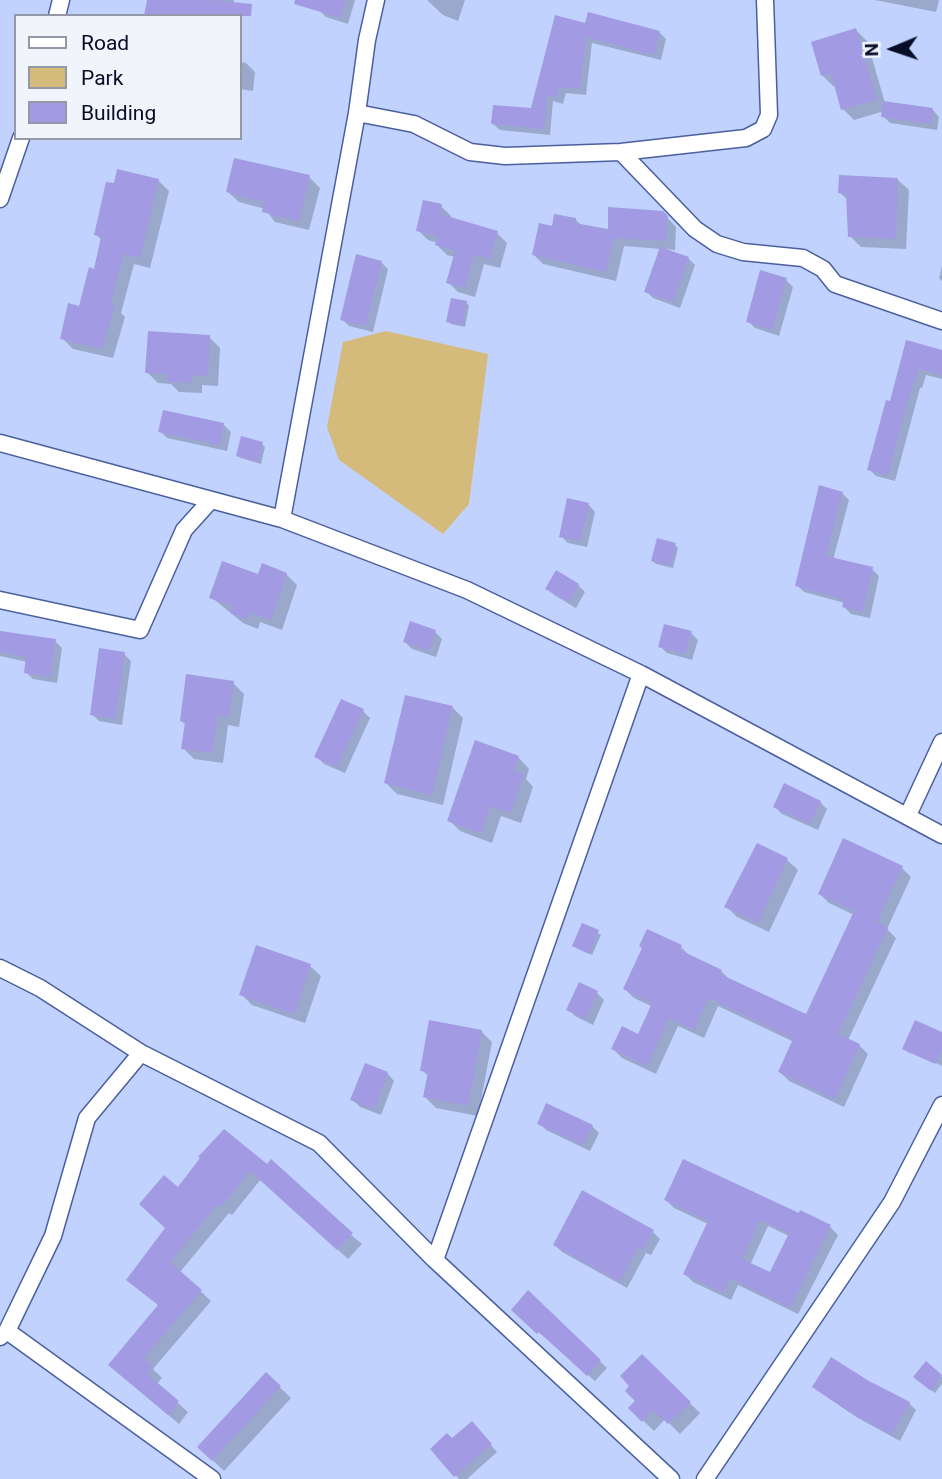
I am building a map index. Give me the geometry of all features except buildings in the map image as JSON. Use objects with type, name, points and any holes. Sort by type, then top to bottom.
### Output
[{"type":"street","points":[[282,519],[376,0]]},
{"type":"street","points":[[357,113],[414,124],[470,152],[505,156],[621,152],[746,138],[763,130],[769,115],[765,0]]},
{"type":"street","points":[[0,199],[20,140]]},
{"type":"street","points":[[621,152],[695,229],[717,244],[743,252],[803,258],[823,269],[835,284],[942,321]]},
{"type":"street","points":[[0,443],[282,519],[467,590],[641,674],[942,835]]},
{"type":"street","points":[[0,600],[140,630],[184,530],[211,500]]},
{"type":"street","points":[[435,1260],[641,674]]},
{"type":"street","points":[[908,815],[942,742]]},
{"type":"street","points":[[0,968],[40,988],[141,1053],[319,1143],[435,1260],[671,1479]]},
{"type":"street","points":[[141,1053],[87,1118],[53,1236],[3,1334],[212,1479]]},
{"type":"street","points":[[705,1479],[892,1202],[942,1105]]},
{"type":"green space","points":[[386,331],[488,354],[469,504],[443,534],[339,460],[327,427],[343,342]]}]
